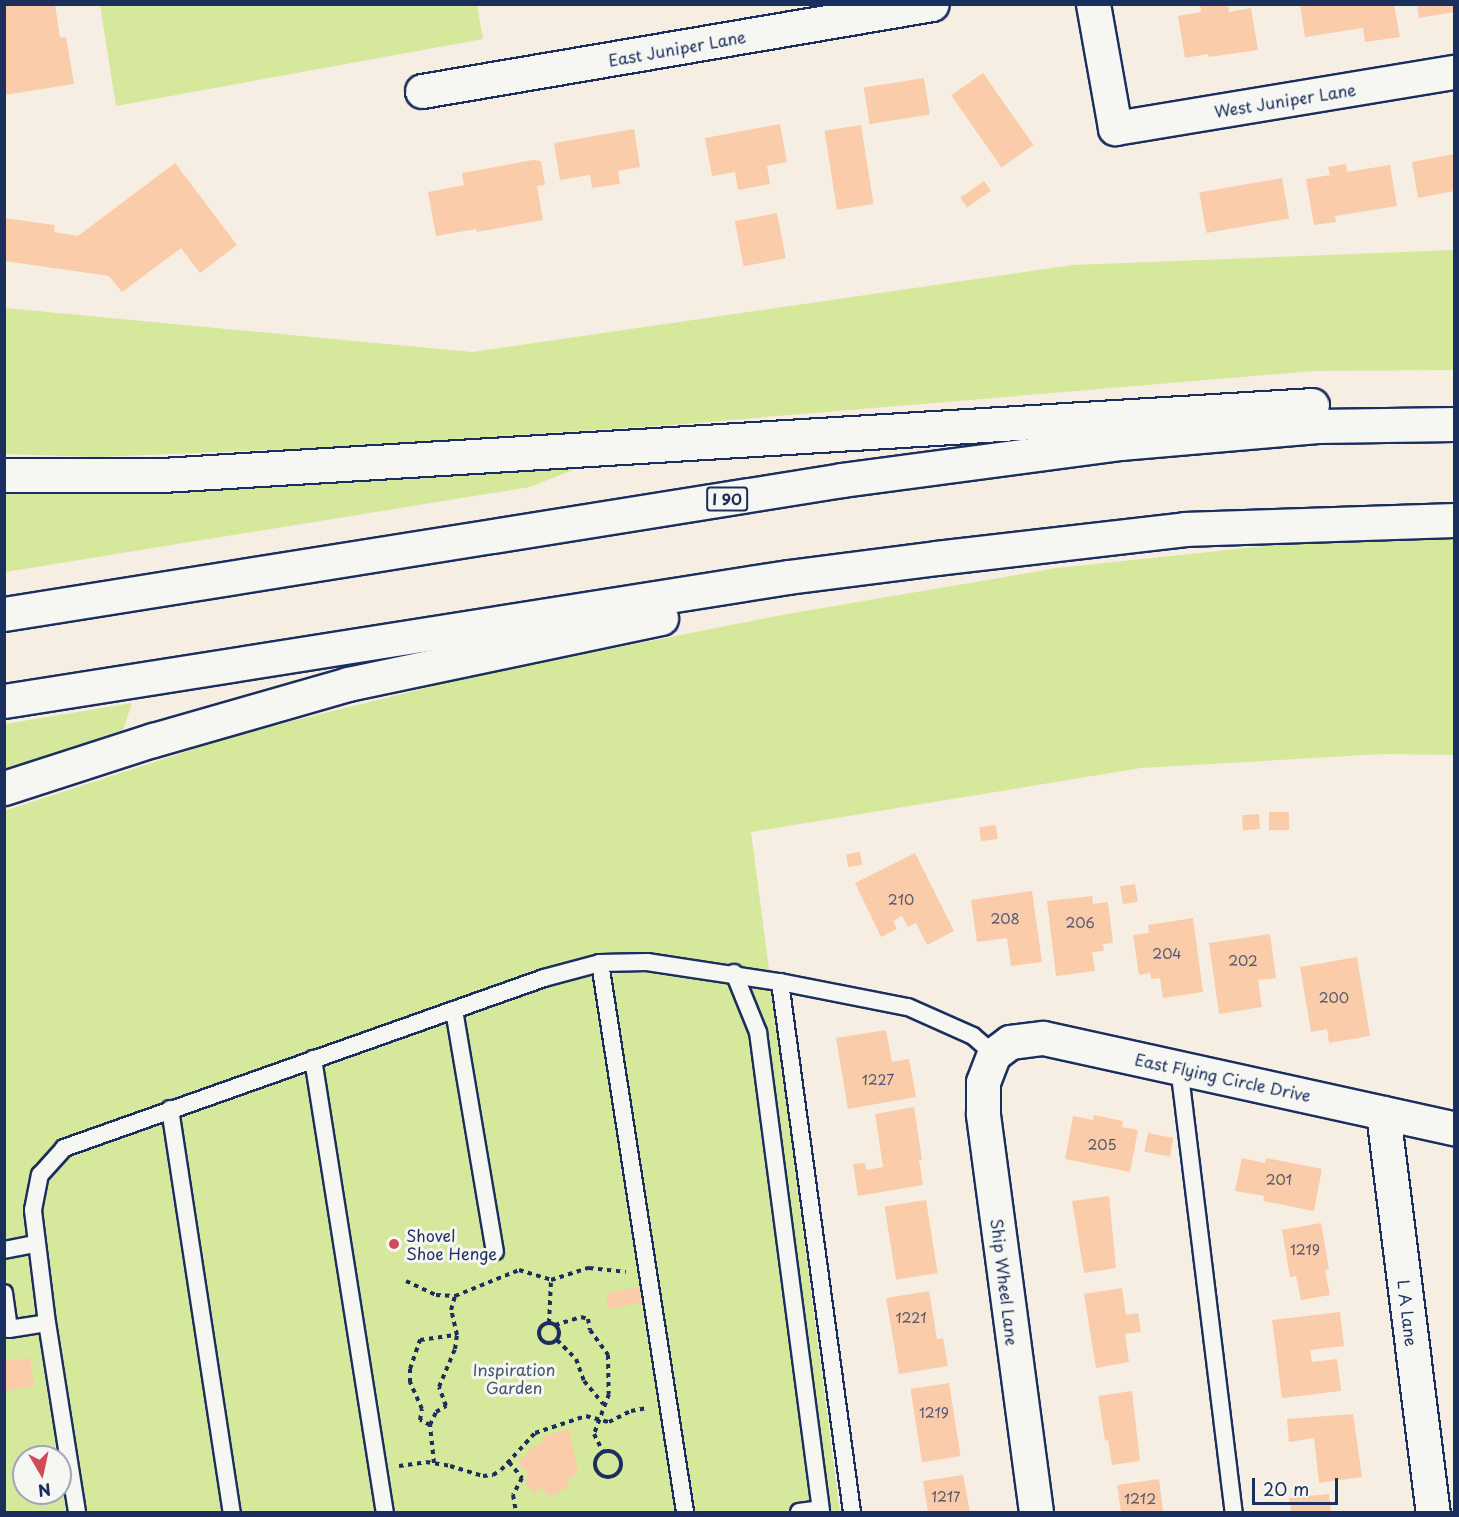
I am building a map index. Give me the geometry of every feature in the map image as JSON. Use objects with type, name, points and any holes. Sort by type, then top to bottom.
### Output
[{"type":"main road","name":"East Juniper Lane","points":[[423,91],[932,4]]},
{"type":"main road","name":"West Juniper Lane","points":[[1093,4],[1115,128],[1455,72]]},
{"type":"main road","points":[[4,475],[162,476],[1070,418],[1318,405],[1455,402]]},
{"type":"main road","name":"I 90","points":[[4,614],[842,480],[1097,446],[1317,426],[1455,424]]},
{"type":"main road","points":[[4,700],[788,576],[1185,529],[1455,519]]},
{"type":"main road","points":[[4,788],[153,740],[348,684],[576,635],[716,608],[1129,554],[1324,523]]},
{"type":"main road","name":"East Flying Circle Drive","points":[[994,1054],[1010,1042],[1043,1038],[1455,1128]]},
{"type":"main road","name":"Ship Wheel Lane","points":[[994,1054],[983,1082],[983,1114],[1036,1512]]},
{"type":"main road","name":"L A Lane","points":[[1383,1113],[1433,1512]]},
{"type":"lane","points":[[77,1512],[47,1323],[33,1210],[40,1175],[64,1148],[544,978],[600,963],[646,962],[734,973],[909,1007],[973,1036],[994,1054]]},
{"type":"lane","points":[[600,963],[685,1512]]},
{"type":"lane","points":[[734,973],[758,1032],[821,1511],[799,1512]]},
{"type":"lane","points":[[780,982],[852,1512]]},
{"type":"lane","points":[[454,1010],[495,1252]]},
{"type":"lane","points":[[313,1059],[385,1512]]},
{"type":"lane","points":[[1179,1067],[1234,1512]]},
{"type":"lane","points":[[170,1109],[232,1512]]},
{"type":"lane","points":[[4,1250],[36,1244]]},
{"type":"lane","points":[[4,1293],[9,1329],[47,1323]]},
{"type":"path","points":[[406,1281],[436,1295],[455,1296],[519,1269],[551,1280],[589,1268],[629,1272],[647,1269]]},
{"type":"path","points":[[549,1323],[551,1280]]},
{"type":"path","points":[[434,1463],[430,1425],[436,1412],[446,1406],[439,1388],[455,1349],[457,1335],[451,1310],[455,1296]]},
{"type":"path","points":[[555,1325],[560,1334],[557,1340],[547,1343],[539,1337],[540,1328],[549,1323],[555,1325],[580,1317],[588,1319],[590,1330],[608,1355],[609,1394],[603,1404],[594,1434],[603,1452]]},
{"type":"path","points":[[430,1425],[420,1420],[422,1408],[410,1382],[410,1369],[420,1340],[457,1335]]},
{"type":"path","points":[[557,1340],[576,1359],[584,1381],[603,1404]]},
{"type":"path","points":[[378,1469],[426,1461],[483,1476],[493,1475],[509,1462],[535,1433],[586,1416],[609,1422],[631,1411],[668,1405]]},
{"type":"path","points":[[603,1452],[616,1454],[621,1461],[620,1470],[610,1477],[602,1476],[596,1470],[596,1462],[603,1452]]},
{"type":"path","points":[[509,1462],[522,1478],[513,1495],[516,1512]]},
{"type":"green space","points":[[100,5],[477,5],[483,39],[116,106]]},
{"type":"green space","points":[[1454,250],[1454,370],[1315,371],[671,425],[318,448],[97,457],[5,454],[5,308],[472,352],[1073,265]]},
{"type":"green space","points":[[578,468],[530,487],[5,572],[5,489],[139,491]]},
{"type":"green space","name":"Inspiration Garden","points":[[1454,535],[1454,755],[1383,754],[1141,768],[751,832],[840,1512],[5,1512],[4,811],[240,734],[474,676],[787,614],[1057,568],[1322,540]]},
{"type":"green space","points":[[132,703],[123,730],[5,769],[5,724]]},
{"type":"building","points":[[4,4],[55,4],[60,38],[66,37],[74,84],[4,95]]},
{"type":"building","points":[[1200,4],[1228,4],[1229,12],[1251,8],[1258,50],[1185,58],[1178,16],[1201,12]]},
{"type":"building","points":[[1300,4],[1394,4],[1400,37],[1365,42],[1363,28],[1305,37]]},
{"type":"building","points":[[1417,4],[1454,4],[1454,12],[1419,18]]},
{"type":"building","points":[[983,73],[1033,145],[1002,167],[951,95]]},
{"type":"building","points":[[924,78],[930,115],[870,124],[864,88]]},
{"type":"building","points":[[780,124],[787,162],[767,166],[770,184],[738,190],[735,172],[712,176],[705,138]]},
{"type":"building","points":[[861,125],[874,204],[837,210],[824,131]]},
{"type":"building","points":[[634,129],[640,167],[618,171],[620,184],[592,188],[590,175],[560,180],[554,143]]},
{"type":"building","points":[[1454,154],[1454,191],[1418,198],[1412,162]]},
{"type":"building","points":[[533,160],[541,161],[545,185],[537,186],[543,220],[477,232],[476,229],[436,236],[428,192],[464,185],[462,173]]},
{"type":"building","points":[[175,163],[237,245],[200,273],[181,248],[122,292],[109,276],[4,261],[4,218],[55,225],[54,232],[78,236]]},
{"type":"building","points":[[1346,164],[1347,172],[1390,165],[1397,206],[1335,216],[1336,222],[1314,225],[1306,179],[1330,175],[1328,167]]},
{"type":"building","points":[[1282,178],[1289,218],[1206,233],[1199,193]]},
{"type":"building","points":[[984,181],[991,191],[967,207],[960,198]]},
{"type":"building","points":[[777,213],[786,258],[744,266],[735,221]]},
{"type":"building","points":[[1269,812],[1289,812],[1289,830],[1269,830]]},
{"type":"building","points":[[1259,814],[1260,829],[1243,830],[1242,815]]},
{"type":"building","points":[[996,825],[998,839],[981,841],[979,827]]},
{"type":"building","points":[[860,852],[862,865],[848,867],[846,854]]},
{"type":"building","points":[[915,853],[954,931],[927,945],[916,923],[908,927],[902,916],[893,921],[897,929],[881,937],[855,883]]},
{"type":"building","points":[[1135,884],[1138,902],[1123,904],[1120,886]]},
{"type":"building","points":[[1032,891],[1042,962],[1011,966],[1007,938],[977,942],[971,900]]},
{"type":"building","points":[[1092,896],[1093,904],[1108,902],[1113,943],[1103,944],[1104,951],[1092,952],[1095,971],[1056,976],[1047,901]]},
{"type":"building","points":[[1193,918],[1203,992],[1163,998],[1160,978],[1151,979],[1150,973],[1139,975],[1133,935],[1149,933],[1148,925]]},
{"type":"building","points":[[1270,934],[1276,978],[1258,980],[1262,1007],[1219,1014],[1209,943]]},
{"type":"building","points":[[1357,957],[1370,1036],[1329,1043],[1327,1029],[1311,1032],[1300,967]]},
{"type":"building","points":[[886,1030],[892,1062],[909,1059],[916,1097],[848,1109],[836,1038]]},
{"type":"building","points":[[914,1107],[922,1160],[919,1160],[923,1185],[858,1196],[853,1164],[865,1163],[866,1170],[883,1167],[875,1114]]},
{"type":"building","points":[[1094,1115],[1123,1121],[1122,1127],[1138,1130],[1130,1172],[1065,1159],[1073,1116],[1093,1120]]},
{"type":"building","points":[[1148,1133],[1174,1138],[1170,1157],[1144,1152]]},
{"type":"building","points":[[1242,1158],[1265,1163],[1266,1158],[1322,1169],[1314,1211],[1263,1201],[1264,1196],[1235,1191]]},
{"type":"building","points":[[1109,1196],[1116,1268],[1084,1273],[1072,1201]]},
{"type":"building","points":[[926,1200],[938,1273],[896,1280],[885,1207]]},
{"type":"building","points":[[1321,1223],[1329,1269],[1325,1270],[1330,1295],[1301,1300],[1296,1276],[1290,1277],[1282,1230]]},
{"type":"building","points":[[639,1287],[642,1303],[609,1309],[606,1293]]},
{"type":"building","points":[[1122,1288],[1126,1315],[1138,1313],[1141,1332],[1125,1334],[1129,1362],[1096,1368],[1084,1294]]},
{"type":"building","points":[[929,1291],[937,1339],[943,1338],[948,1366],[899,1374],[886,1298]]},
{"type":"building","points":[[1340,1312],[1344,1346],[1310,1350],[1312,1362],[1337,1359],[1341,1391],[1282,1398],[1272,1320]]},
{"type":"building","points":[[30,1358],[34,1386],[4,1391],[4,1361]]},
{"type":"building","points":[[949,1383],[961,1456],[922,1462],[910,1389]]},
{"type":"building","points":[[1132,1391],[1140,1461],[1112,1465],[1108,1440],[1105,1441],[1098,1396]]},
{"type":"building","points":[[1353,1414],[1362,1477],[1319,1483],[1314,1438],[1289,1442],[1287,1419]]},
{"type":"building","points":[[569,1429],[578,1473],[567,1480],[569,1486],[550,1497],[541,1487],[535,1494],[524,1481],[529,1474],[518,1463],[533,1447],[543,1442],[542,1437]]},
{"type":"building","points":[[963,1475],[970,1512],[928,1512],[923,1481]]},
{"type":"building","points":[[1159,1479],[1163,1512],[1121,1512],[1117,1485]]},
{"type":"building","points":[[1329,1494],[1331,1512],[1291,1512],[1289,1498]]},
{"type":"place","name":"Shovel Shoe Henge","points":[[394,1244]]}]
